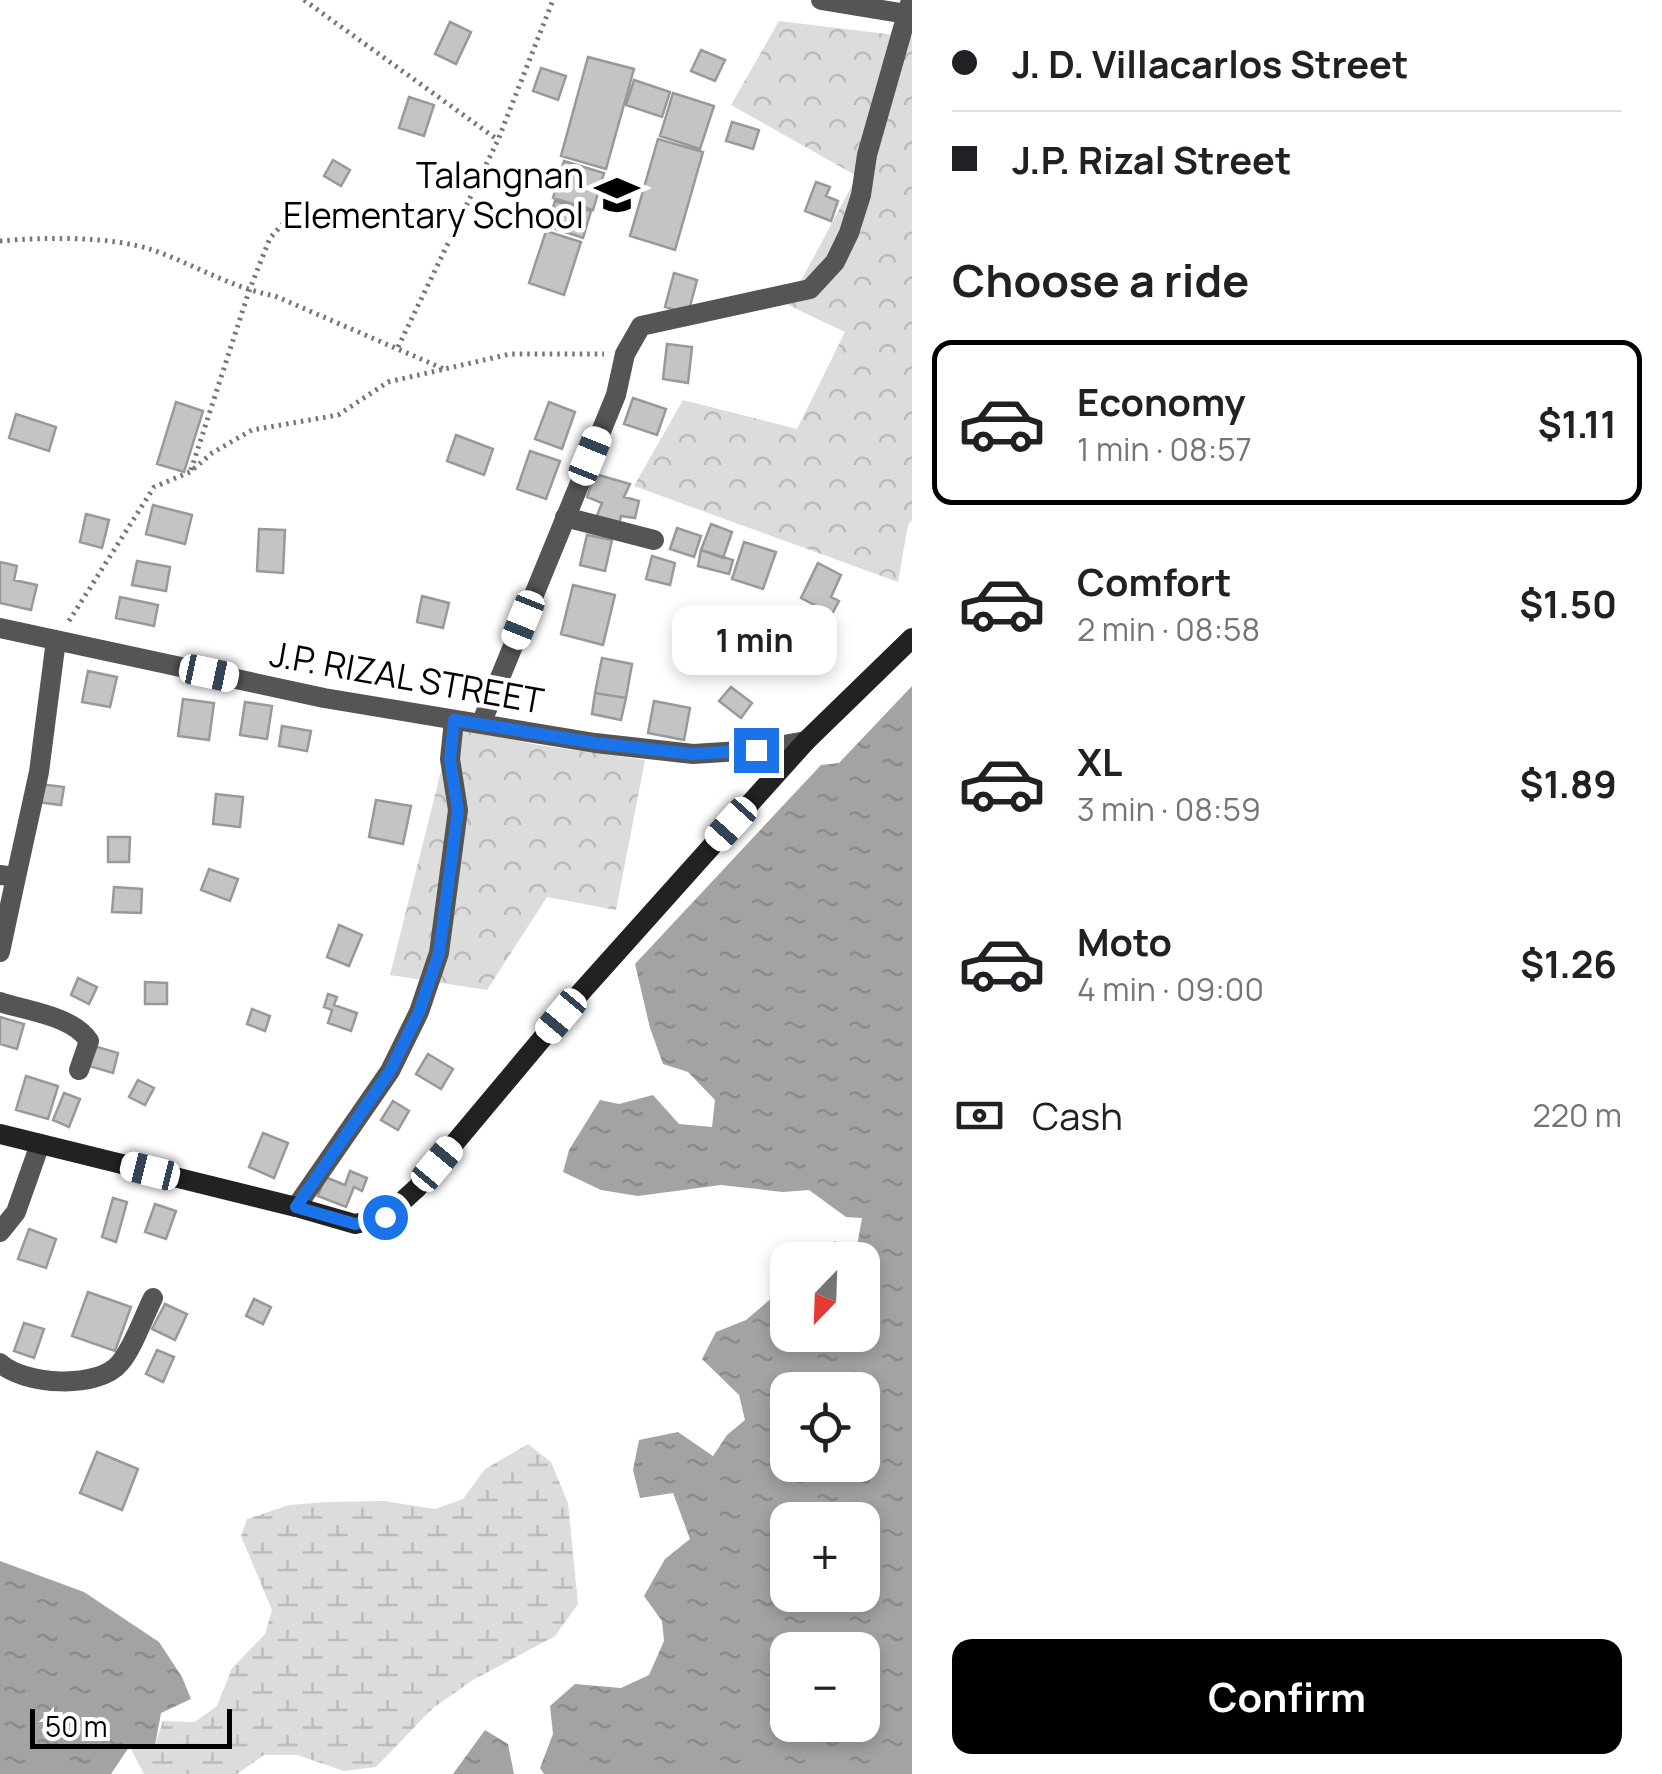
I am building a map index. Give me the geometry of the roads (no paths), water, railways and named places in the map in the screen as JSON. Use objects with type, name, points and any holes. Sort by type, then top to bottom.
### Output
[{"type":"street","points":[[481,724],[616,395],[625,354],[640,326],[810,289],[835,262],[849,234],[867,155],[910,10],[821,0]]},
{"type":"street","points":[[566,516],[654,540]]},
{"type":"street","name":"J.P. RIZAL STREET","points":[[0,628],[324,698],[595,743],[693,754],[756,750],[806,741]]},
{"type":"street","points":[[0,1134],[355,1224],[385,1217],[417,1188],[582,990],[806,741],[912,638]]},
{"type":"street","points":[[0,952],[8,876],[39,772],[56,640]]},
{"type":"street","points":[[296,1207],[390,1071],[419,1012],[439,953],[458,810],[450,760],[454,720]]},
{"type":"street","points":[[0,1002],[84,1033],[89,1041],[80,1070]]},
{"type":"street","points":[[0,1232],[16,1212],[40,1144]]},
{"type":"street","points":[[0,1363],[48,1383],[104,1375],[120,1364],[152,1298]]},
{"type":"water","points":[[912,686],[912,1774],[544,1774],[540,1768],[553,1734],[550,1706],[575,1684],[621,1688],[649,1675],[664,1641],[662,1621],[644,1596],[665,1559],[690,1539],[673,1493],[640,1498],[633,1470],[639,1440],[678,1432],[713,1456],[727,1435],[745,1420],[739,1395],[702,1359],[716,1332],[746,1320],[770,1300],[770,1352],[880,1352],[880,1242],[858,1242],[862,1218],[846,1217],[809,1190],[783,1192],[721,1185],[638,1196],[601,1190],[563,1172],[569,1150],[600,1100],[619,1104],[653,1095],[679,1124],[712,1127],[715,1100],[688,1072],[663,1064],[635,964],[821,765],[839,763]]},
{"type":"water","points":[[0,1561],[84,1592],[159,1642],[191,1699],[161,1713],[155,1745],[129,1747],[111,1774],[0,1774]]},
{"type":"water","points":[[485,1730],[508,1744],[514,1774],[453,1774]]},
{"type":"place","name":"Talangnan Elementary School","points":[[617,195]]}]
